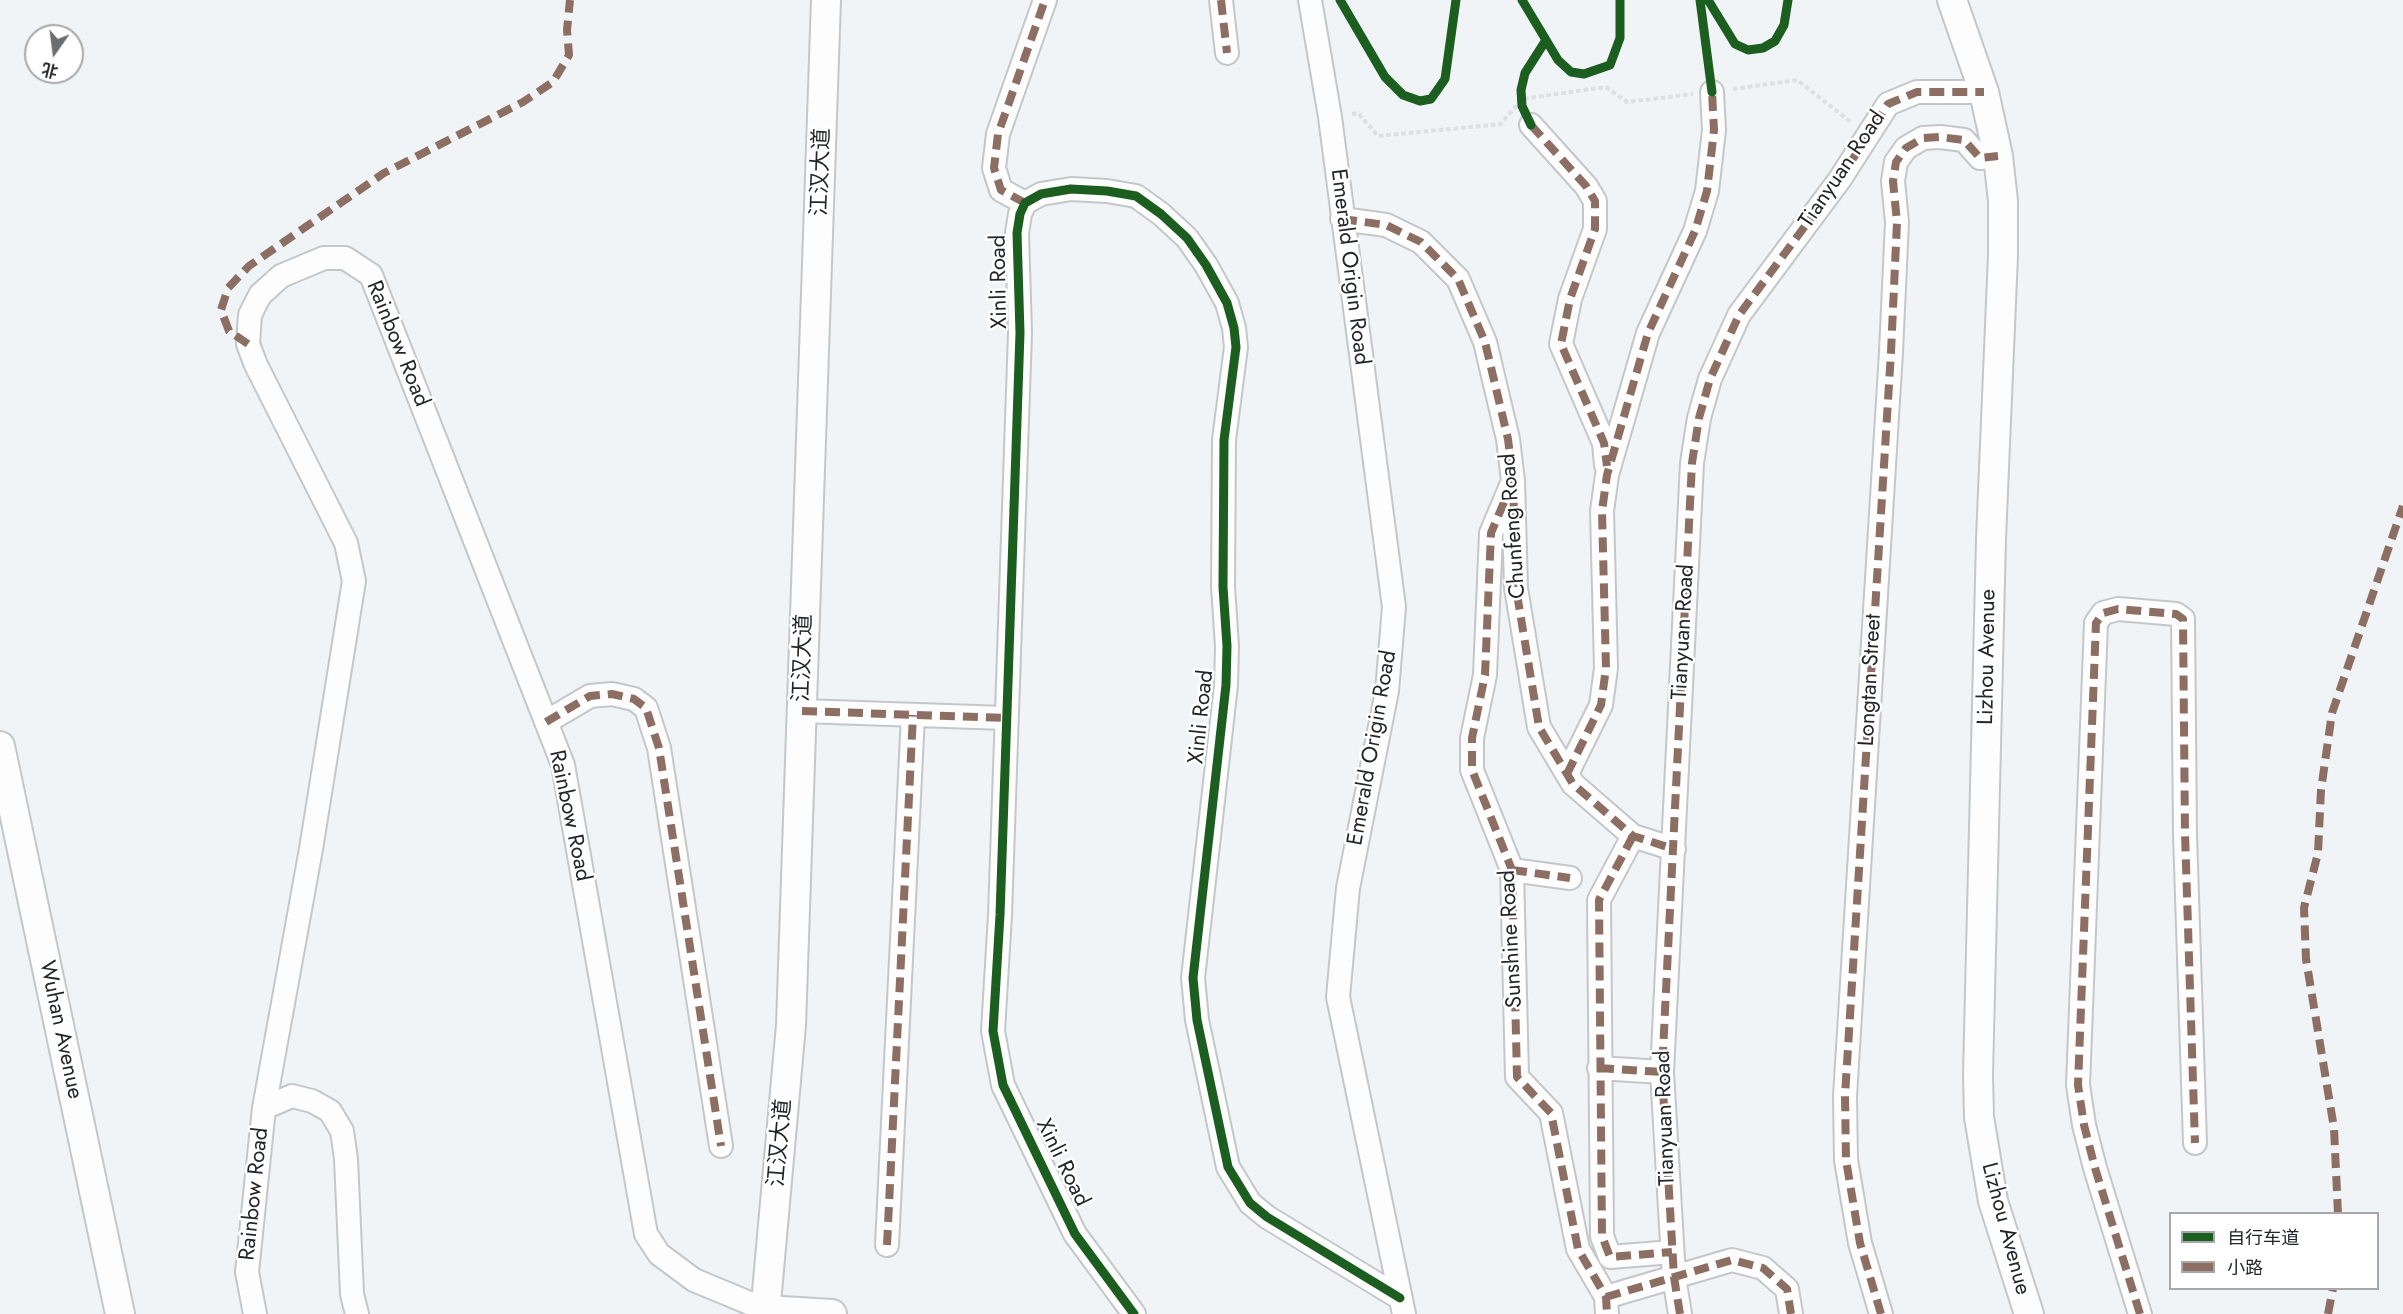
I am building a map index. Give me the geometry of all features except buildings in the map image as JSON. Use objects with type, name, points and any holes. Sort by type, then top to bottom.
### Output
[{"type":"main road","name":"江汉大道","points":[[765,1312],[791,1025],[826,0]]},
{"type":"main road","name":"Lizhou Avenue","points":[[1952,0],[1984,92],[1998,156],[2002,201],[2003,255],[1991,539],[1978,1075],[1979,1116],[1993,1201],[2029,1314]]},
{"type":"main road","name":"Wuhan Avenue","points":[[0,746],[120,1314]]},
{"type":"main road","points":[[765,1312],[832,1314]]},
{"type":"street","points":[[1025,203],[1001,190],[994,168],[998,134],[1045,0]]},
{"type":"street","points":[[1221,0],[1227,52]]},
{"type":"street","name":"Emerald Origin Road","points":[[1310,0],[1330,117],[1394,607],[1387,691],[1348,888],[1338,997],[1402,1306]]},
{"type":"street","points":[[1567,774],[1601,705],[1606,668],[1602,520],[1607,475],[1648,333],[1695,231],[1707,191],[1714,130],[1712,92]]},
{"type":"street","name":"Tianyuan Road","points":[[1680,1314],[1672,1252],[1662,1072],[1692,463],[1699,418],[1710,379],[1739,315],[1840,179],[1888,104],[1917,92],[1984,92]]},
{"type":"street","points":[[1531,126],[1586,186],[1595,201],[1595,229],[1570,298],[1561,344],[1604,443],[1607,475]]},
{"type":"street","name":"Longtan Street","points":[[1881,1314],[1860,1243],[1849,1181],[1846,1160],[1845,1096],[1891,352],[1897,222],[1893,181],[1896,162],[1906,148],[1923,138],[1940,137],[1964,140],[1980,158],[1998,156]]},
{"type":"street","name":"Xinli Road","points":[[1134,1314],[1075,1234],[1003,1085],[993,1031],[1000,915],[1020,333],[1017,233],[1020,214],[1025,203],[1041,194],[1071,189],[1107,191],[1136,196],[1161,214],[1187,238],[1206,265],[1227,303],[1236,347],[1224,440],[1223,587],[1227,666],[1224,715],[1193,978],[1197,1020],[1228,1167],[1250,1203],[1402,1306]]},
{"type":"street","name":"Chunfeng Road","points":[[1342,219],[1386,225],[1421,242],[1458,279],[1485,342],[1508,439],[1513,481],[1516,588],[1539,727],[1574,784],[1633,836],[1674,849]]},
{"type":"street","name":"Rainbow Road","points":[[255,1314],[247,1272],[264,1108],[313,838],[354,581],[346,543],[248,344],[250,315],[260,295],[281,276],[324,258],[345,258],[371,275],[563,765],[646,1234],[659,1254],[694,1280],[765,1312]]},
{"type":"street","name":"Sunshine Road","points":[[1513,481],[1491,533],[1485,675],[1472,738],[1472,770],[1512,870],[1517,1077],[1551,1113],[1578,1249],[1606,1305]]},
{"type":"street","points":[[2140,1314],[2095,1168],[2084,1125],[2078,1085],[2096,623],[2103,613],[2118,609],[2176,614],[2183,620],[2185,834],[2195,1143]]},
{"type":"street","points":[[546,722],[590,696],[612,694],[634,699],[646,708],[659,748],[721,1146]]},
{"type":"street","points":[[802,711],[1005,718]]},
{"type":"street","points":[[887,1245],[914,715]]},
{"type":"street","points":[[1633,836],[1599,900],[1602,1236],[1610,1257],[1672,1252]]},
{"type":"street","points":[[1512,870],[1570,878]]},
{"type":"street","points":[[1599,1068],[1662,1072]]},
{"type":"street","points":[[264,1108],[292,1096],[312,1101],[330,1111],[342,1131],[346,1160],[352,1294],[357,1314]]},
{"type":"street","points":[[1606,1305],[1674,1277],[1732,1260],[1763,1268],[1787,1289],[1791,1314]]},
{"type":"path","points":[[1330,117],[1358,113],[1378,136],[1501,124],[1522,95],[1606,87],[1627,102],[1797,80],[1867,135]]},
{"type":"path","points":[[1522,95],[1522,106],[1531,126]]},
{"type":"marked path","points":[[248,344],[229,331],[221,310],[228,288],[249,266],[384,173],[523,102],[553,82],[569,55],[567,30],[570,0]]},
{"type":"marked path","points":[[1025,203],[1001,190],[994,168],[998,134],[1045,0]]},
{"type":"marked path","points":[[1221,0],[1227,53]]},
{"type":"marked path","points":[[1567,774],[1601,705],[1606,668],[1602,511],[1607,475],[1648,333],[1695,231],[1707,191],[1714,130],[1712,92]]},
{"type":"marked path","points":[[1680,1314],[1674,1277],[1662,1072],[1692,463],[1699,418],[1710,379],[1739,315],[1840,179],[1888,104],[1917,92],[1984,92]]},
{"type":"marked path","points":[[1531,125],[1586,186],[1595,201],[1595,229],[1570,299],[1561,344],[1604,443],[1607,466]]},
{"type":"marked path","points":[[1881,1314],[1860,1243],[1846,1160],[1845,1096],[1891,352],[1897,222],[1893,181],[1896,162],[1906,148],[1923,138],[1940,137],[1964,140],[1980,158],[1998,156]]},
{"type":"marked path","points":[[1342,219],[1386,225],[1421,242],[1458,279],[1485,342],[1508,439],[1513,481],[1516,588],[1539,727],[1573,784],[1633,836],[1674,849]]},
{"type":"marked path","points":[[1513,481],[1491,533],[1485,675],[1472,738],[1472,770],[1512,870],[1517,1077],[1551,1113],[1578,1249],[1606,1297],[1607,1314]]},
{"type":"marked path","points":[[2338,1212],[2334,1128],[2306,959],[2304,908],[2318,853],[2321,790],[2332,713],[2403,506]]},
{"type":"marked path","points":[[2140,1314],[2095,1168],[2084,1125],[2078,1085],[2096,623],[2103,613],[2118,609],[2176,614],[2183,619],[2185,834],[2195,1143]]},
{"type":"marked path","points":[[546,722],[590,696],[612,694],[634,699],[646,708],[659,748],[721,1146]]},
{"type":"marked path","points":[[802,711],[1005,718]]},
{"type":"marked path","points":[[887,1245],[913,715]]},
{"type":"marked path","points":[[1633,836],[1599,900],[1602,1236],[1610,1257],[1672,1252]]},
{"type":"marked path","points":[[1512,870],[1570,878]]},
{"type":"marked path","points":[[1599,1068],[1662,1072]]},
{"type":"marked path","points":[[1606,1297],[1732,1260],[1763,1268],[1787,1289],[1791,1314]]},
{"type":"marked path","points":[[2328,1314],[2333,1290]]},
{"type":"cycle path","points":[[1340,0],[1385,77],[1403,95],[1420,101],[1431,99],[1445,79],[1456,0]]},
{"type":"cycle path","points":[[1522,0],[1558,60],[1571,72],[1584,74],[1610,65],[1620,38],[1620,0]]},
{"type":"cycle path","points":[[1700,0],[1712,92]]},
{"type":"cycle path","points":[[1708,0],[1735,44],[1748,50],[1763,48],[1775,41],[1784,25],[1788,0]]},
{"type":"cycle path","points":[[1531,125],[1522,106],[1521,90],[1525,73],[1546,40]]},
{"type":"cycle path","points":[[1134,1314],[1075,1234],[1003,1085],[993,1031],[1000,915],[1020,333],[1017,233],[1020,214],[1025,203],[1041,194],[1071,189],[1107,191],[1136,196],[1161,214],[1187,238],[1206,265],[1227,303],[1234,328],[1236,347],[1224,440],[1223,587],[1227,646],[1226,685],[1193,978],[1197,1020],[1228,1167],[1250,1203],[1267,1217],[1400,1298]]}]
